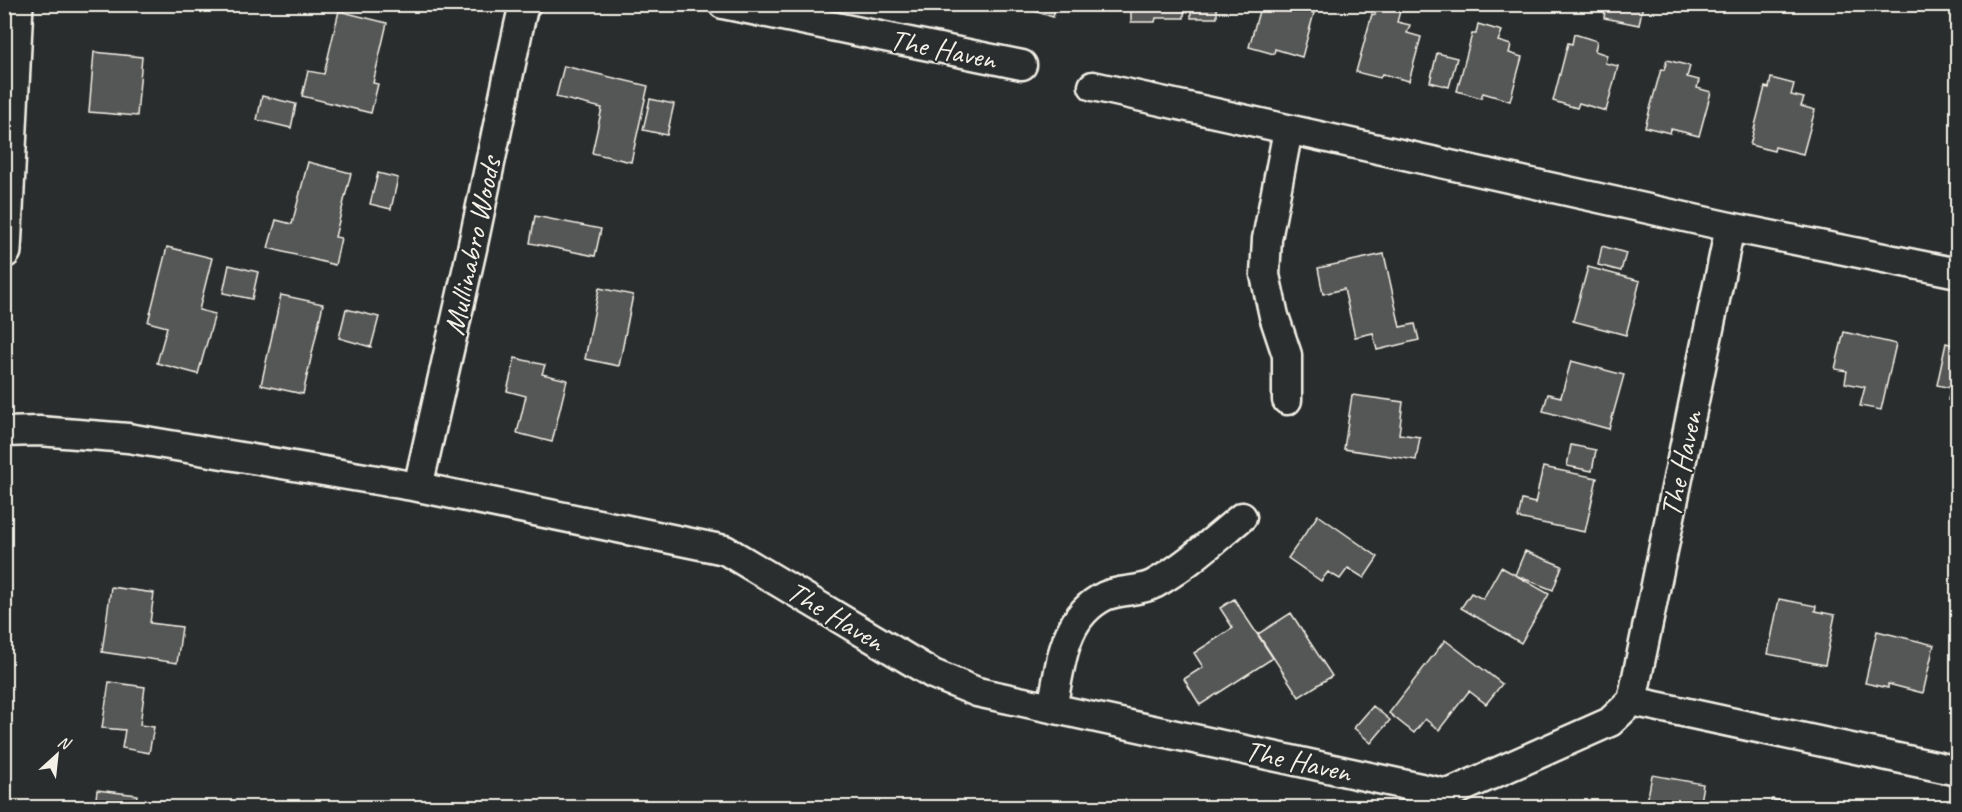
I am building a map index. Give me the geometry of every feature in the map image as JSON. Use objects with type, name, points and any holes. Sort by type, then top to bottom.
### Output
[{"type":"street","points":[[4,251],[16,4]]},
{"type":"street","name":"Mullinabro Woods","points":[[418,487],[472,249],[518,30],[526,4]]},
{"type":"street","name":"The Haven","points":[[723,4],[1022,65]]},
{"type":"street","points":[[1094,86],[1730,227],[1958,273]]},
{"type":"street","points":[[1287,400],[1287,356],[1274,316],[1265,275],[1267,239],[1288,130]]},
{"type":"street","name":"The Haven","points":[[418,487],[725,550],[933,674],[977,692],[1448,794],[1610,722],[1632,701],[1730,227]]},
{"type":"street","points":[[4,432],[39,431],[128,438],[418,487]]},
{"type":"street","points":[[1052,708],[1068,635],[1083,609],[1106,595],[1151,585],[1183,565],[1242,517]]},
{"type":"street","points":[[1632,701],[1958,771]]},
{"type":"building","points":[[1006,4],[1026,4],[1023,11]]},
{"type":"building","points":[[1036,4],[1057,4],[1053,17],[1034,11]]},
{"type":"building","points":[[1131,4],[1185,4],[1184,18],[1156,18],[1155,22],[1131,22]]},
{"type":"building","points":[[1191,4],[1217,4],[1217,18],[1191,18]]},
{"type":"building","points":[[1261,4],[1302,4],[1301,9],[1314,13],[1302,57],[1275,49],[1274,54],[1249,47]]},
{"type":"building","points":[[1606,4],[1643,4],[1639,25],[1604,18]]},
{"type":"building","points":[[1377,5],[1400,11],[1397,22],[1410,25],[1407,33],[1421,37],[1409,81],[1382,74],[1380,78],[1356,72],[1372,14],[1375,15]]},
{"type":"building","points":[[339,11],[387,23],[373,83],[378,84],[371,113],[302,96],[308,71],[324,74]]},
{"type":"building","points":[[1478,24],[1502,31],[1498,41],[1511,45],[1509,53],[1522,57],[1510,101],[1483,93],[1481,98],[1457,91],[1472,34],[1476,34]]},
{"type":"building","points":[[1574,34],[1597,41],[1595,51],[1607,55],[1605,63],[1618,66],[1606,111],[1579,103],[1577,108],[1553,101],[1568,43],[1572,44]]},
{"type":"building","points":[[94,52],[142,57],[137,116],[89,112]]},
{"type":"building","points":[[1437,53],[1457,58],[1449,87],[1430,82]]},
{"type":"building","points":[[1667,60],[1690,66],[1687,77],[1699,80],[1697,88],[1711,92],[1699,136],[1671,129],[1670,133],[1645,127],[1661,69],[1664,70]]},
{"type":"building","points":[[564,66],[648,86],[631,162],[592,153],[602,108],[556,97]]},
{"type":"building","points":[[1771,78],[1794,84],[1791,95],[1804,98],[1801,106],[1815,110],[1803,154],[1775,147],[1774,151],[1750,145],[1765,87],[1769,88]]},
{"type":"building","points":[[262,96],[296,104],[291,128],[257,120]]},
{"type":"building","points":[[650,99],[674,104],[667,135],[643,130]]},
{"type":"building","points":[[308,162],[351,173],[335,237],[341,238],[335,265],[268,248],[276,220],[292,224]]},
{"type":"building","points":[[378,173],[398,178],[391,209],[370,204]]},
{"type":"building","points":[[535,216],[601,229],[595,256],[530,243]]},
{"type":"building","points":[[1602,246],[1626,253],[1621,271],[1598,265]]},
{"type":"building","points":[[167,247],[212,258],[199,310],[215,314],[198,374],[157,363],[167,327],[148,322]]},
{"type":"building","points":[[1384,254],[1400,327],[1415,324],[1419,340],[1377,350],[1373,333],[1355,337],[1344,289],[1323,294],[1318,268]]},
{"type":"building","points":[[229,265],[258,272],[252,299],[223,293]]},
{"type":"building","points":[[1588,267],[1640,281],[1626,335],[1573,321]]},
{"type":"building","points":[[599,288],[633,295],[619,366],[585,359]]},
{"type":"building","points":[[281,295],[323,304],[303,394],[261,385]]},
{"type":"building","points":[[346,309],[379,317],[371,347],[339,338]]},
{"type":"building","points":[[1844,332],[1896,344],[1881,410],[1860,406],[1865,387],[1845,383],[1847,371],[1835,369]]},
{"type":"building","points":[[1946,343],[1958,346],[1958,402],[1948,400],[1951,388],[1937,385]]},
{"type":"building","points":[[515,358],[545,365],[542,374],[567,380],[552,442],[517,433],[526,396],[507,391]]},
{"type":"building","points":[[1571,361],[1624,375],[1609,429],[1543,411],[1548,394],[1561,397]]},
{"type":"building","points":[[1352,395],[1403,402],[1399,434],[1420,437],[1416,460],[1344,449]]},
{"type":"building","points":[[1571,445],[1596,450],[1592,471],[1567,466]]},
{"type":"building","points":[[1543,467],[1597,478],[1585,532],[1518,518],[1522,500],[1535,503]]},
{"type":"building","points":[[1318,515],[1378,557],[1364,578],[1348,568],[1340,579],[1328,572],[1321,581],[1288,558]]},
{"type":"building","points":[[1525,551],[1562,566],[1553,590],[1515,575]]},
{"type":"building","points":[[1501,567],[1549,594],[1521,643],[1461,608],[1471,593],[1483,599]]},
{"type":"building","points":[[111,587],[154,593],[150,623],[182,627],[177,663],[102,652]]},
{"type":"building","points":[[1234,599],[1273,658],[1200,705],[1184,679],[1203,667],[1194,653],[1233,628],[1220,608]]},
{"type":"building","points":[[1779,599],[1816,606],[1815,611],[1835,615],[1825,665],[1768,654]]},
{"type":"building","points":[[1291,613],[1332,676],[1299,697],[1258,634]]},
{"type":"building","points":[[1877,631],[1934,645],[1923,693],[1888,684],[1888,688],[1865,683]]},
{"type":"building","points":[[1445,640],[1502,684],[1486,704],[1469,691],[1439,730],[1425,719],[1414,733],[1389,713]]},
{"type":"building","points":[[109,682],[145,687],[140,725],[154,727],[149,753],[122,748],[125,730],[102,728]]},
{"type":"building","points":[[1373,706],[1390,720],[1371,743],[1354,728]]},
{"type":"building","points":[[1652,775],[1703,784],[1699,808],[1646,808]]},
{"type":"building","points":[[97,790],[137,795],[135,808],[95,808]]},
{"type":"building","points":[[1772,799],[1808,808],[1770,808]]}]
